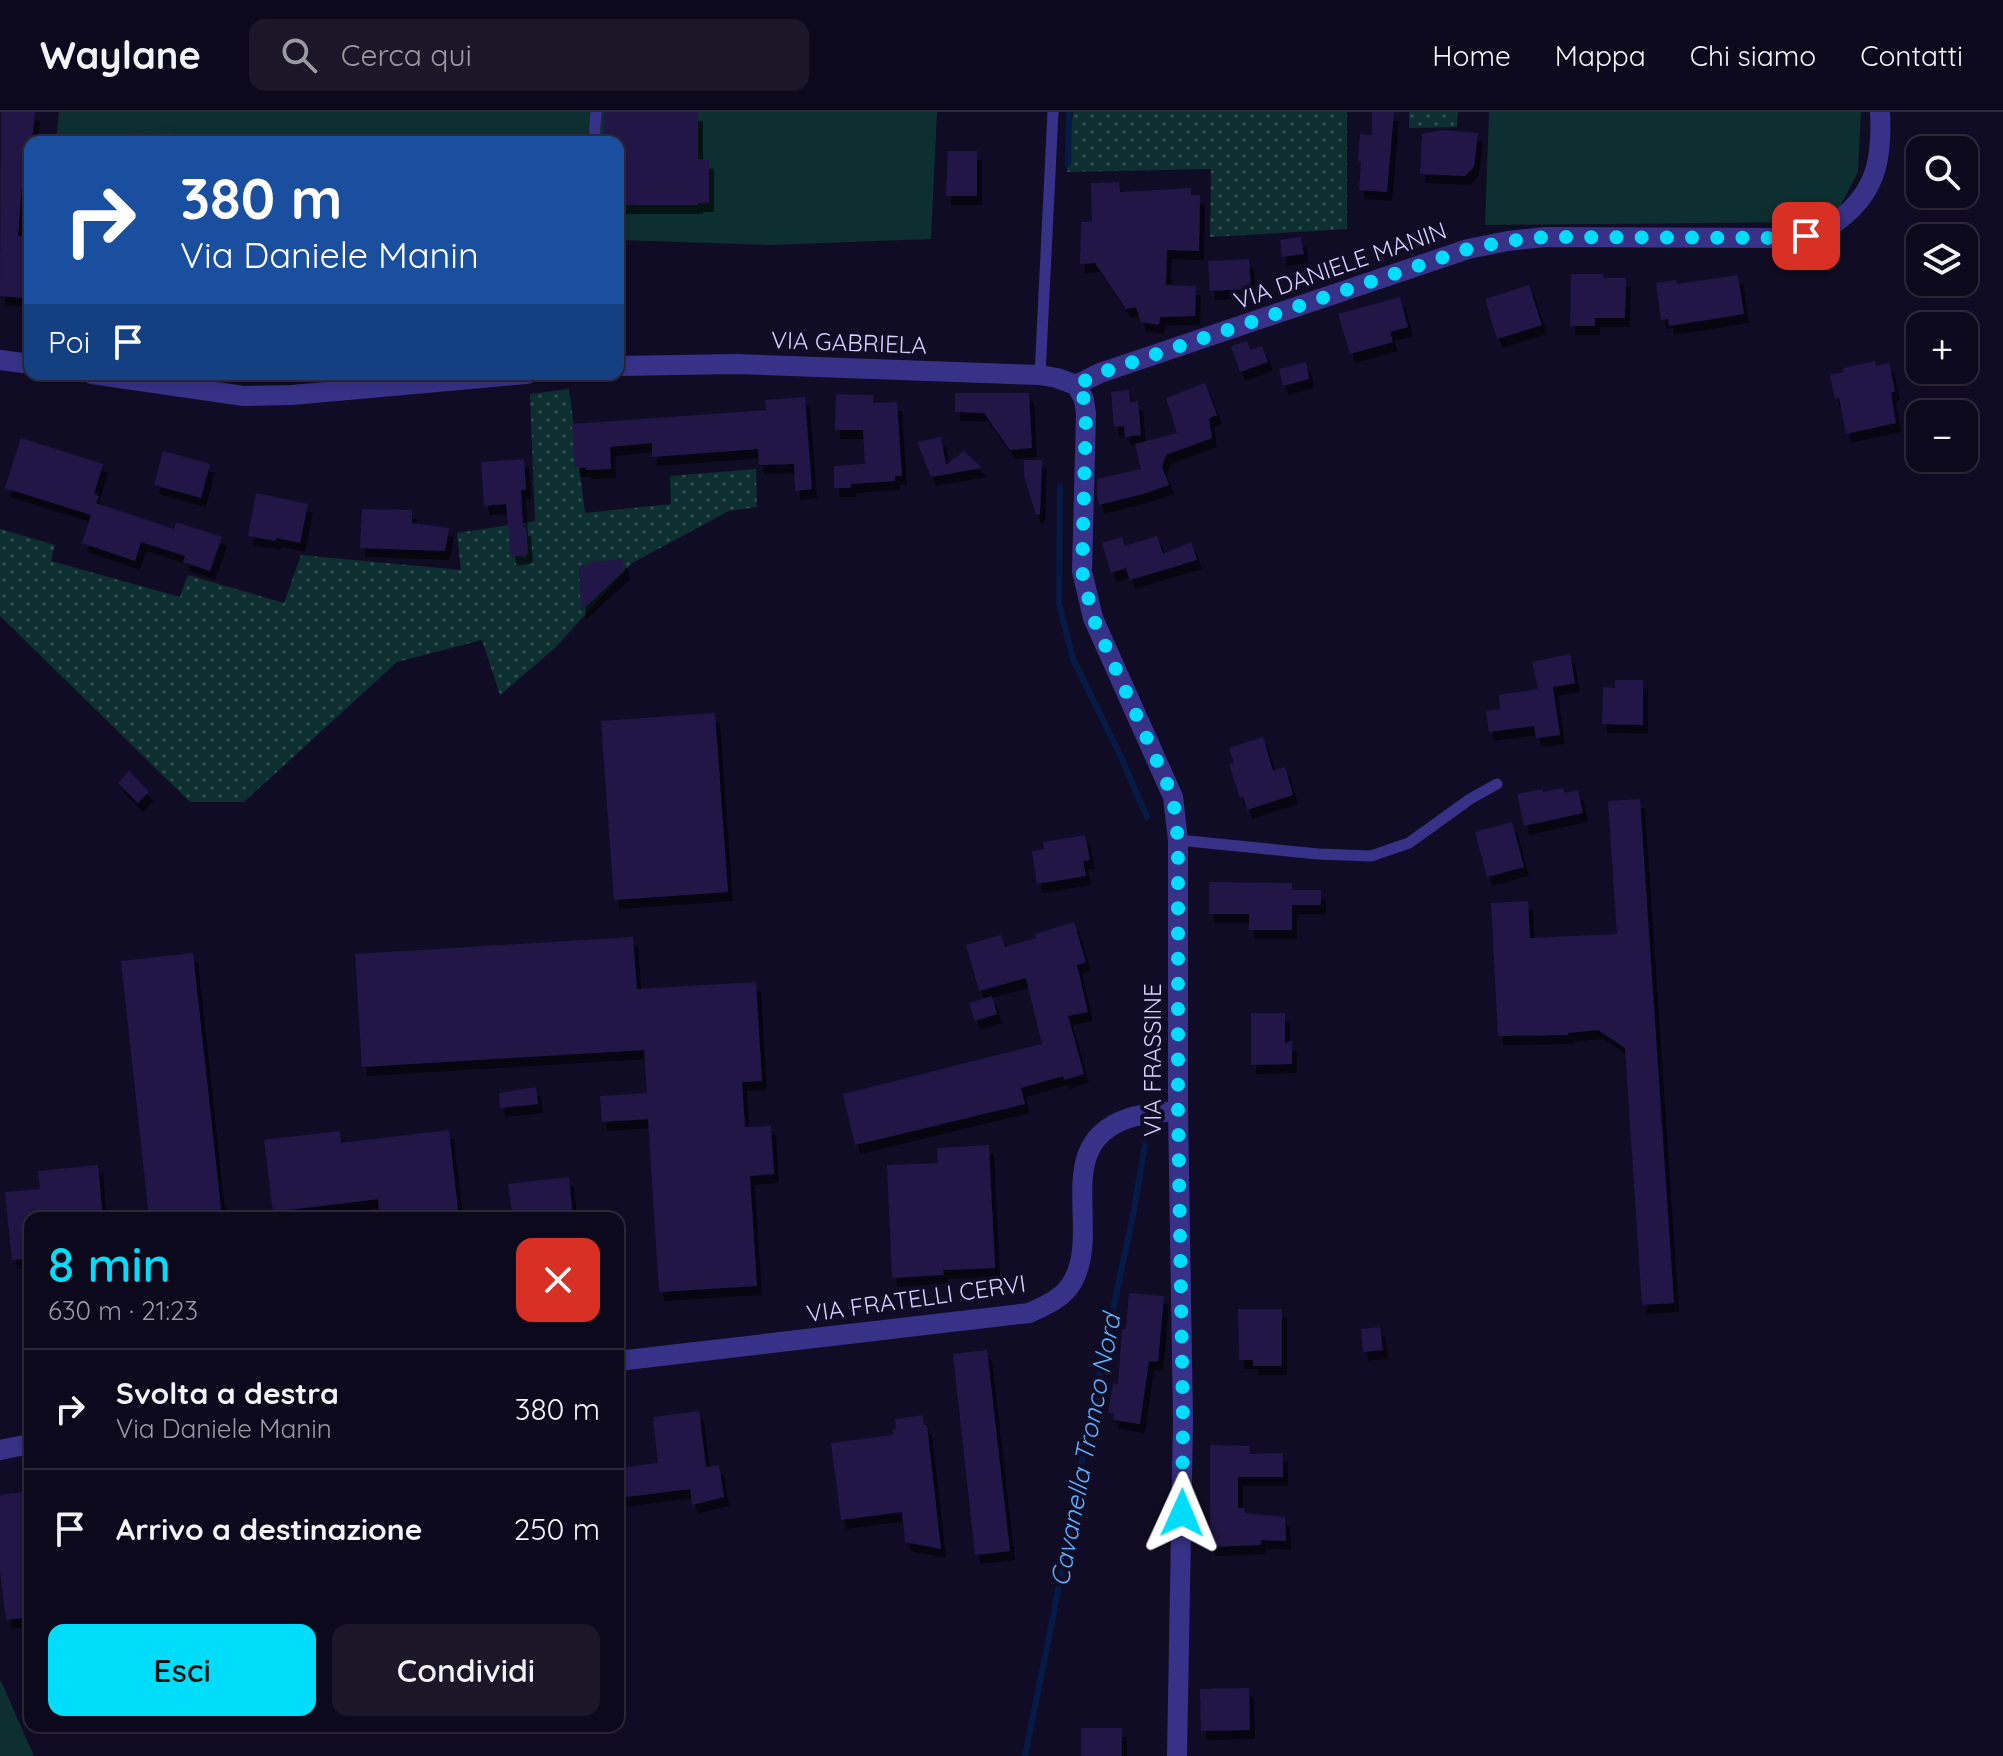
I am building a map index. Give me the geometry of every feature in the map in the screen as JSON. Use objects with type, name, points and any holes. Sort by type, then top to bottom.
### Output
[{"type":"street","name":"VIA DANIELE MANIN","points":[[1076,385],[1100,373],[1468,249],[1545,237],[1788,238],[1821,232],[1862,200],[1873,178],[1879,154],[1880,112]]},
{"type":"street","points":[[0,360],[24,363]]},
{"type":"street","name":"VIA GABRIELA","points":[[624,366],[736,364],[1040,375],[1076,385]]},
{"type":"street","points":[[133,380],[244,396],[292,395],[460,380]]},
{"type":"street","name":"VIA FRASSINE","points":[[1076,385],[1084,399],[1086,414],[1082,571],[1093,618],[1173,797],[1178,840],[1183,1421],[1177,1756]]},
{"type":"street","name":"VIA FRATELLI CERVI","points":[[624,1360],[1029,1313],[1049,1304],[1073,1281],[1078,1268],[1083,1242],[1082,1179],[1092,1144],[1104,1131],[1129,1118],[1178,1110]]},
{"type":"street","points":[[0,1450],[24,1445]]},
{"type":"lane","points":[[594,136],[596,112]]},
{"type":"lane","points":[[1040,375],[1053,112]]},
{"type":"lane","points":[[1178,840],[1371,856],[1409,843],[1470,799],[1497,784]]},
{"type":"green space","points":[[59,112],[937,112],[931,239],[770,245],[624,240],[624,136],[175,136],[172,125],[122,136],[57,136]]},
{"type":"green space","points":[[1073,112],[1347,112],[1347,229],[1210,237],[1211,169],[1067,172]]},
{"type":"green space","points":[[1409,112],[1458,112],[1457,127],[1409,128]]},
{"type":"green space","points":[[1489,112],[1861,112],[1858,172],[1837,212],[1798,222],[1485,225]]},
{"type":"green space","points":[[172,125],[175,136],[122,136]]},
{"type":"green space","points":[[569,389],[585,513],[671,504],[670,476],[756,469],[757,507],[729,511],[632,563],[555,648],[500,695],[482,640],[397,662],[244,802],[190,802],[0,616],[0,529],[55,545],[51,561],[180,597],[188,575],[284,603],[301,555],[461,570],[457,533],[535,521],[530,394]]},
{"type":"green space","points":[[1,1681],[34,1756],[0,1756]]},
{"type":"building","points":[[1,112],[35,112],[33,136],[24,136],[18,236],[24,236],[23,298],[0,296]]},
{"type":"building","points":[[604,112],[698,112],[698,159],[709,160],[709,203],[624,205],[624,136],[603,136]]},
{"type":"building","points":[[1372,112],[1394,112],[1387,192],[1359,190],[1360,134],[1372,135]]},
{"type":"building","points":[[1442,130],[1478,133],[1474,167],[1465,176],[1420,174],[1422,134]]},
{"type":"building","points":[[948,151],[977,151],[977,196],[946,196]]},
{"type":"building","points":[[1119,182],[1120,192],[1191,188],[1191,195],[1200,195],[1199,251],[1167,250],[1166,285],[1196,286],[1195,316],[1160,317],[1159,325],[1141,322],[1136,307],[1126,309],[1095,263],[1080,264],[1081,222],[1092,222],[1091,183]]},
{"type":"building","points":[[1301,237],[1304,254],[1282,257],[1280,240]]},
{"type":"building","points":[[1249,259],[1251,289],[1210,291],[1208,261]]},
{"type":"building","points":[[1571,274],[1626,278],[1625,318],[1595,318],[1595,326],[1570,326]]},
{"type":"building","points":[[1738,275],[1744,314],[1669,326],[1668,319],[1661,320],[1656,283],[1676,280],[1677,284]]},
{"type":"building","points":[[1529,285],[1542,325],[1497,339],[1485,299]]},
{"type":"building","points":[[1400,297],[1408,327],[1390,332],[1393,342],[1350,354],[1338,314]]},
{"type":"building","points":[[1247,341],[1250,350],[1262,346],[1268,362],[1240,372],[1231,346]]},
{"type":"building","points":[[1875,361],[1876,366],[1889,363],[1895,391],[1891,393],[1896,423],[1846,434],[1839,398],[1835,399],[1830,375],[1844,372],[1843,368]]},
{"type":"building","points":[[1306,362],[1309,379],[1283,386],[1279,369]]},
{"type":"building","points":[[1205,383],[1217,415],[1209,418],[1212,438],[1166,455],[1162,467],[1169,485],[1099,505],[1097,479],[1141,469],[1135,444],[1177,433],[1166,398]]},
{"type":"building","points":[[1129,390],[1130,402],[1138,401],[1141,435],[1125,437],[1124,426],[1114,427],[1111,392]]},
{"type":"building","points":[[955,393],[1029,393],[1032,448],[1010,450],[984,413],[955,412]]},
{"type":"building","points":[[836,394],[873,395],[873,403],[897,402],[902,476],[895,476],[895,481],[834,488],[834,466],[865,464],[863,430],[835,430]]},
{"type":"building","points":[[805,397],[812,489],[795,491],[794,464],[759,465],[758,449],[652,457],[652,443],[610,447],[611,469],[575,468],[572,424],[766,410],[765,400]]},
{"type":"building","points":[[941,437],[946,465],[964,451],[982,468],[931,477],[917,442]]},
{"type":"building","points":[[21,438],[103,464],[94,494],[99,496],[96,503],[174,529],[176,522],[222,537],[210,571],[183,562],[185,556],[141,542],[135,561],[82,543],[91,515],[5,488]]},
{"type":"building","points":[[163,451],[210,464],[201,498],[154,485]]},
{"type":"building","points":[[524,459],[526,490],[521,490],[528,554],[511,557],[506,504],[484,506],[481,462]]},
{"type":"building","points":[[1024,460],[1042,460],[1040,514],[1036,515],[1024,476]]},
{"type":"building","points":[[256,493],[308,504],[300,543],[248,536]]},
{"type":"building","points":[[362,509],[412,510],[412,523],[449,528],[445,551],[360,548]]},
{"type":"building","points":[[1157,536],[1163,554],[1191,542],[1197,560],[1130,580],[1126,569],[1129,567],[1111,573],[1102,543],[1122,537],[1125,546]]},
{"type":"building","points":[[623,559],[625,570],[581,611],[579,566]]},
{"type":"building","points":[[1570,654],[1575,683],[1553,687],[1560,735],[1536,738],[1534,726],[1489,732],[1486,711],[1500,709],[1499,695],[1538,689],[1532,662]]},
{"type":"building","points":[[1615,680],[1643,680],[1643,725],[1602,724],[1603,687],[1615,688]]},
{"type":"building","points":[[715,713],[728,892],[614,900],[601,721]]},
{"type":"building","points":[[1263,737],[1273,771],[1285,767],[1293,795],[1247,810],[1229,764],[1234,763],[1229,748]]},
{"type":"building","points":[[129,771],[149,792],[138,803],[118,783]]},
{"type":"building","points":[[1563,788],[1564,793],[1578,790],[1583,813],[1524,826],[1517,794]]},
{"type":"building","points":[[1640,799],[1674,1303],[1642,1305],[1625,1048],[1598,1030],[1568,1035],[1498,1036],[1491,903],[1528,901],[1530,938],[1617,934],[1608,801]]},
{"type":"building","points":[[1512,822],[1524,867],[1487,877],[1475,832]]},
{"type":"building","points":[[1085,835],[1090,860],[1083,861],[1086,876],[1037,884],[1032,851],[1044,849],[1043,842]]},
{"type":"building","points":[[1209,882],[1292,883],[1292,890],[1321,890],[1321,905],[1292,905],[1292,930],[1249,930],[1249,914],[1209,914]]},
{"type":"building","points":[[1074,922],[1086,962],[1077,965],[1088,1012],[1068,1016],[1084,1074],[1064,1080],[1063,1076],[1021,1088],[1025,1104],[855,1145],[843,1094],[1042,1044],[1026,978],[979,991],[966,945],[1001,935],[1005,947]]},
{"type":"building","points":[[633,937],[637,989],[756,982],[762,1081],[742,1082],[745,1127],[771,1126],[774,1174],[750,1176],[757,1286],[659,1292],[648,1119],[602,1122],[600,1096],[647,1093],[644,1050],[362,1067],[355,954]]},
{"type":"building","points":[[193,953],[221,1212],[148,1212],[121,961]]},
{"type":"building","points":[[992,996],[997,1014],[975,1021],[969,1003]]},
{"type":"building","points":[[1251,1013],[1285,1013],[1285,1043],[1292,1041],[1292,1064],[1251,1065]]},
{"type":"building","points":[[536,1087],[538,1104],[500,1108],[499,1093]]},
{"type":"building","points":[[449,1130],[458,1212],[379,1212],[378,1199],[273,1212],[264,1140],[340,1131],[341,1143]]},
{"type":"building","points":[[989,1145],[995,1268],[943,1270],[944,1275],[892,1278],[887,1165],[938,1163],[937,1148]]},
{"type":"building","points":[[98,1165],[102,1212],[24,1212],[24,1259],[12,1260],[5,1192],[40,1189],[38,1171]]},
{"type":"building","points":[[569,1177],[572,1212],[512,1212],[508,1184]]},
{"type":"building","points":[[1129,1293],[1164,1296],[1158,1362],[1149,1361],[1140,1424],[1113,1420],[1114,1414],[1108,1413],[1113,1383],[1118,1384],[1122,1329],[1126,1329]]},
{"type":"building","points":[[1238,1309],[1282,1309],[1282,1366],[1253,1366],[1253,1360],[1239,1360]]},
{"type":"building","points":[[1380,1327],[1383,1350],[1363,1352],[1361,1329]]},
{"type":"building","points":[[987,1350],[1010,1551],[975,1555],[953,1354]]},
{"type":"building","points":[[699,1411],[706,1467],[719,1465],[724,1497],[692,1505],[690,1489],[624,1497],[624,1467],[658,1463],[653,1417]]},
{"type":"building","points":[[923,1415],[924,1425],[927,1425],[941,1549],[905,1542],[902,1512],[841,1520],[831,1443],[893,1435],[895,1419]]},
{"type":"building","points":[[1210,1445],[1250,1446],[1249,1454],[1283,1453],[1283,1477],[1238,1477],[1238,1508],[1244,1508],[1245,1513],[1285,1517],[1286,1541],[1261,1540],[1261,1545],[1210,1547]]},
{"type":"building","points":[[24,1492],[24,1618],[6,1620],[0,1572],[0,1495]]},
{"type":"building","points":[[1249,1688],[1250,1730],[1201,1731],[1200,1689]]},
{"type":"building","points":[[1081,1728],[1122,1728],[1122,1756],[1081,1756]]},
{"type":"waterway","name":"Cavanella Tronco Nord","points":[[1068,164],[1069,112]]},
{"type":"waterway","name":"Cavanella Tronco Nord","points":[[1060,487],[1059,604],[1073,659],[1147,817]]},
{"type":"waterway","name":"Cavanella Tronco Nord","points":[[1025,1756],[1145,1145]]},
{"type":"route","points":[[1182,1513],[1178,840],[1173,797],[1093,618],[1082,571],[1086,414],[1084,399],[1076,385],[1100,373],[1468,249],[1545,237],[1806,236]]}]
